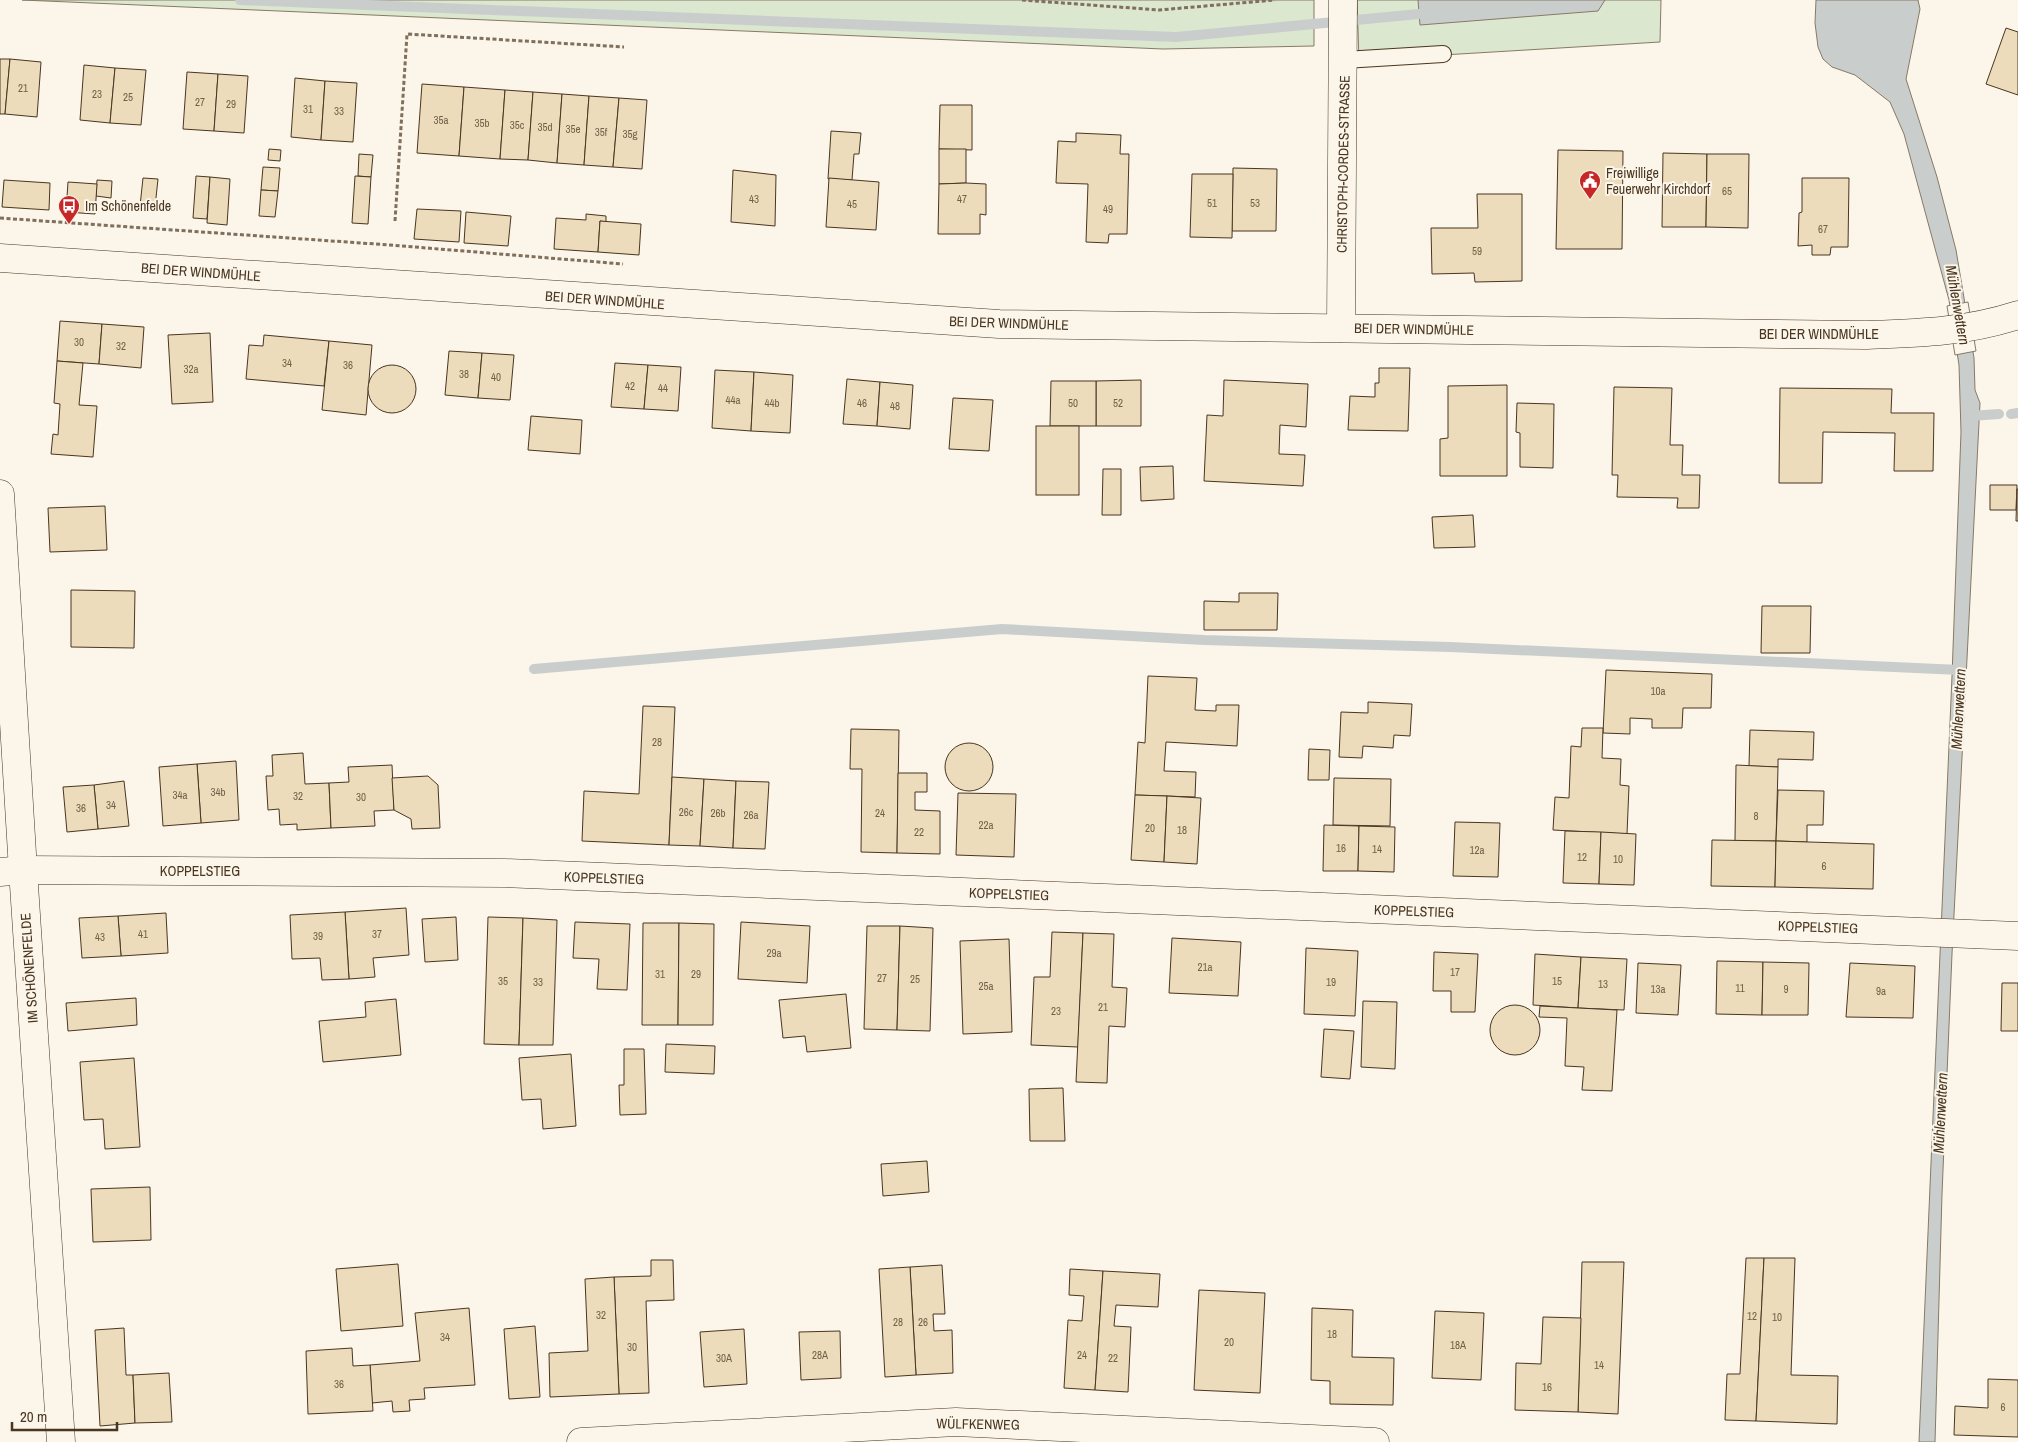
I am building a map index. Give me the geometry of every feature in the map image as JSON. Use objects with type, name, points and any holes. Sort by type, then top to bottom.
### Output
[{"type":"street","name":"CHRISTOPH-CORDES-STRASSE","points":[[1341,328],[1343,0]]},
{"type":"street","name":"BEI DER WINDMÜHLE","points":[[0,258],[999,324],[1836,334],[1945,332],[1982,325],[2018,315]]},
{"type":"street","name":"IM SCHÖNENFELDE","points":[[0,494],[11,871],[61,1442]]},
{"type":"street","name":"KOPPELSTIEG","points":[[11,871],[506,874],[2018,936]]},
{"type":"street","name":"WÜLFKENWEG","points":[[581,1442],[956,1422],[1374,1442]]},
{"type":"lane","points":[[1344,60],[1443,54]]},
{"type":"path","points":[[1022,0],[1159,10],[1275,0]]},
{"type":"path","points":[[394,221],[407,34],[624,47]]},
{"type":"path","points":[[0,218],[390,244],[625,264]]},
{"type":"green space","points":[[22,0],[1314,0],[1314,46],[1163,49]]},
{"type":"green space","points":[[1357,0],[1661,0],[1660,42],[1359,60]]},
{"type":"water","points":[[1418,0],[1605,0],[1598,11],[1420,25]]},
{"type":"water","name":"Mühlenwettern","points":[[1816,0],[1918,0],[1920,9],[1906,79],[1937,177],[1956,250],[1974,358],[1975,390],[1980,403],[1952,954],[1942,1194],[1935,1442],[1919,1442],[1952,676],[1961,432],[1959,365],[1949,300],[1904,134],[1890,102],[1855,75],[1832,67],[1823,59],[1818,47],[1815,23]]},
{"type":"pier","points":[[1968,302],[1976,351],[1955,355],[1947,306]]},
{"type":"building","points":[[2006,28],[2018,32],[2018,95],[1986,84]]},
{"type":"building","points":[[0,59],[10,59],[5,114],[0,114]]},
{"type":"building","points":[[10,59],[41,62],[37,117],[5,114]]},
{"type":"building","points":[[84,65],[115,68],[110,123],[80,120]]},
{"type":"building","points":[[115,68],[146,70],[141,125],[110,123]]},
{"type":"building","points":[[187,72],[218,74],[214,131],[183,129]]},
{"type":"building","points":[[218,74],[248,76],[244,133],[214,131]]},
{"type":"building","points":[[295,78],[325,81],[321,140],[291,137]]},
{"type":"building","points":[[325,81],[357,83],[353,142],[321,140]]},
{"type":"building","points":[[422,84],[464,87],[459,156],[417,153]]},
{"type":"building","points":[[464,87],[505,90],[500,159],[459,156]]},
{"type":"building","points":[[505,90],[533,92],[528,160],[500,159]]},
{"type":"building","points":[[533,92],[562,94],[557,163],[528,160]]},
{"type":"building","points":[[562,94],[589,96],[584,165],[557,163]]},
{"type":"building","points":[[589,96],[619,98],[613,167],[584,165]]},
{"type":"building","points":[[619,98],[647,100],[642,169],[613,167]]},
{"type":"building","points":[[940,105],[972,105],[972,150],[939,149]]},
{"type":"building","points":[[831,131],[861,133],[859,154],[854,154],[852,180],[828,179]]},
{"type":"building","points":[[1076,133],[1121,135],[1120,154],[1129,154],[1127,234],[1109,234],[1108,243],[1086,242],[1088,184],[1056,183],[1058,141],[1076,142]]},
{"type":"building","points":[[269,149],[281,150],[280,161],[268,160]]},
{"type":"building","points":[[939,149],[966,149],[966,183],[939,184]]},
{"type":"building","name":"Freiwillige Feuerwehr Kirchdorf","points":[[1558,150],[1623,151],[1622,249],[1556,249]]},
{"type":"building","points":[[1663,153],[1707,154],[1706,227],[1662,227]]},
{"type":"building","points":[[359,154],[373,155],[371,177],[358,176]]},
{"type":"building","points":[[1707,154],[1749,154],[1748,228],[1706,227]]},
{"type":"building","points":[[263,167],[280,168],[278,191],[261,190]]},
{"type":"building","points":[[1233,168],[1277,169],[1276,231],[1232,231]]},
{"type":"building","points":[[733,170],[776,175],[775,226],[731,222]]},
{"type":"building","points":[[1192,174],[1233,174],[1232,238],[1190,237]]},
{"type":"building","points":[[196,176],[210,177],[207,219],[193,218]]},
{"type":"building","points":[[355,176],[371,177],[368,224],[352,223]]},
{"type":"building","points":[[210,177],[230,179],[227,225],[207,223]]},
{"type":"building","points":[[143,178],[158,179],[155,207],[140,206]]},
{"type":"building","points":[[829,178],[879,182],[876,230],[826,227]]},
{"type":"building","points":[[1802,178],[1849,178],[1848,247],[1831,247],[1830,255],[1812,255],[1812,245],[1798,246],[1799,213],[1802,212]]},
{"type":"building","points":[[4,180],[50,183],[49,210],[2,207]]},
{"type":"building","points":[[97,180],[112,181],[111,198],[96,196]]},
{"type":"building","points":[[68,182],[97,184],[95,214],[66,212]]},
{"type":"building","points":[[939,184],[986,184],[986,215],[980,214],[980,234],[938,234]]},
{"type":"building","points":[[261,190],[278,191],[275,217],[259,216]]},
{"type":"building","points":[[1477,194],[1522,194],[1522,281],[1475,282],[1474,273],[1432,274],[1431,228],[1478,228]]},
{"type":"building","points":[[417,209],[461,211],[459,242],[414,239]]},
{"type":"building","points":[[466,212],[511,216],[508,246],[464,243]]},
{"type":"building","points":[[586,214],[606,216],[606,222],[600,221],[598,252],[554,249],[556,218],[586,220]]},
{"type":"building","points":[[600,221],[641,224],[639,255],[598,252]]},
{"type":"building","points":[[60,321],[102,324],[99,364],[57,361]]},
{"type":"building","points":[[102,324],[144,327],[141,368],[99,364]]},
{"type":"building","points":[[210,333],[213,402],[172,404],[168,335]]},
{"type":"building","points":[[264,335],[329,341],[324,386],[246,379],[249,345],[263,346]]},
{"type":"building","points":[[329,341],[372,345],[366,415],[322,410]]},
{"type":"building","points":[[449,351],[482,353],[478,398],[445,395]]},
{"type":"building","points":[[482,353],[514,355],[510,400],[478,398]]},
{"type":"building","points":[[57,361],[83,363],[79,405],[97,406],[93,457],[51,454],[53,434],[58,435],[60,404],[54,403]]},
{"type":"building","points":[[615,363],[648,365],[644,409],[611,407]]},
{"type":"building","points":[[392,365],[401,367],[409,372],[414,380],[416,389],[414,398],[409,406],[401,411],[392,413],[383,411],[375,406],[370,398],[368,389],[370,380],[375,372],[383,367]]},
{"type":"building","points":[[648,365],[681,367],[678,411],[644,409]]},
{"type":"building","points":[[1379,368],[1410,368],[1408,431],[1348,430],[1350,396],[1375,397],[1375,383],[1379,383]]},
{"type":"building","points":[[715,370],[754,372],[751,431],[712,428]]},
{"type":"building","points":[[754,372],[793,375],[790,433],[751,431]]},
{"type":"building","points":[[847,379],[880,382],[877,426],[843,424]]},
{"type":"building","points":[[1141,380],[1141,426],[1096,426],[1096,381]]},
{"type":"building","points":[[1224,380],[1308,384],[1306,427],[1280,425],[1279,454],[1305,455],[1303,486],[1204,481],[1207,415],[1223,416]]},
{"type":"building","points":[[1051,381],[1096,381],[1096,426],[1050,426]]},
{"type":"building","points":[[880,382],[913,385],[910,429],[877,426]]},
{"type":"building","points":[[1507,385],[1507,476],[1440,476],[1440,439],[1448,438],[1448,386]]},
{"type":"building","points":[[1614,387],[1672,388],[1670,445],[1683,445],[1682,475],[1700,475],[1699,508],[1677,508],[1678,498],[1617,497],[1618,475],[1612,475]]},
{"type":"building","points":[[1780,388],[1892,389],[1891,413],[1934,413],[1933,471],[1894,471],[1895,433],[1823,432],[1822,483],[1779,483]]},
{"type":"building","points":[[953,398],[993,400],[989,451],[949,449]]},
{"type":"building","points":[[1517,403],[1554,404],[1553,468],[1520,467],[1520,433],[1516,432]]},
{"type":"building","points":[[531,416],[582,420],[580,454],[528,450]]},
{"type":"building","points":[[1036,426],[1079,426],[1079,495],[1036,495]]},
{"type":"building","points":[[1173,466],[1174,499],[1141,501],[1140,467]]},
{"type":"building","points":[[1103,469],[1121,469],[1121,515],[1102,515]]},
{"type":"building","points":[[1990,485],[2017,485],[2016,510],[1990,510]]},
{"type":"building","points":[[2017,489],[2018,521],[2016,521]]},
{"type":"building","points":[[105,506],[107,550],[50,552],[48,508]]},
{"type":"building","points":[[1473,515],[1475,547],[1434,548],[1432,517]]},
{"type":"building","points":[[71,590],[135,591],[134,648],[71,647]]},
{"type":"building","points":[[1239,593],[1278,593],[1277,630],[1204,630],[1204,601],[1239,602]]},
{"type":"building","points":[[1762,606],[1811,606],[1810,653],[1761,653]]},
{"type":"building","points":[[1606,670],[1712,674],[1711,708],[1683,708],[1682,728],[1652,728],[1652,719],[1630,718],[1630,734],[1603,733]]},
{"type":"building","points":[[1148,676],[1197,678],[1195,710],[1216,711],[1216,705],[1239,705],[1237,746],[1166,742],[1164,771],[1196,772],[1195,797],[1135,795],[1138,742],[1145,743]]},
{"type":"building","points":[[1368,702],[1412,704],[1410,736],[1394,735],[1393,748],[1363,746],[1362,758],[1339,757],[1341,712],[1368,713]]},
{"type":"building","points":[[643,706],[675,707],[669,845],[582,841],[584,791],[639,794]]},
{"type":"building","points":[[1582,728],[1603,728],[1602,758],[1621,759],[1620,785],[1629,786],[1627,834],[1553,830],[1555,797],[1569,798],[1571,746],[1581,747]]},
{"type":"building","points":[[851,729],[899,730],[897,853],[861,852],[862,769],[850,769]]},
{"type":"building","points":[[1750,730],[1814,732],[1813,760],[1778,759],[1778,767],[1749,766]]},
{"type":"building","points":[[969,743],[978,745],[986,750],[991,758],[993,767],[991,776],[986,784],[978,789],[969,791],[960,789],[952,784],[947,776],[945,767],[947,758],[952,750],[960,745]]},
{"type":"building","points":[[1309,749],[1330,750],[1329,780],[1308,780]]},
{"type":"building","points":[[303,753],[305,784],[329,783],[331,828],[297,830],[297,824],[280,825],[279,809],[268,810],[266,776],[273,776],[272,755]]},
{"type":"building","points":[[236,761],[239,820],[201,823],[197,764]]},
{"type":"building","points":[[197,764],[201,823],[163,826],[159,767]]},
{"type":"building","points":[[392,765],[394,810],[374,811],[375,826],[331,828],[329,783],[349,782],[348,767]]},
{"type":"building","points":[[1736,765],[1778,767],[1776,841],[1735,841]]},
{"type":"building","points":[[898,773],[927,773],[927,792],[915,792],[915,810],[940,811],[940,854],[897,853]]},
{"type":"building","points":[[428,776],[438,785],[440,828],[412,829],[411,819],[394,810],[392,778]]},
{"type":"building","points":[[672,777],[704,779],[700,846],[669,845]]},
{"type":"building","points":[[1334,778],[1391,779],[1390,826],[1333,825]]},
{"type":"building","points":[[704,779],[736,781],[733,848],[700,846]]},
{"type":"building","points":[[124,781],[129,826],[98,829],[94,785]]},
{"type":"building","points":[[736,781],[769,782],[765,849],[733,848]]},
{"type":"building","points":[[94,785],[98,829],[67,832],[63,787]]},
{"type":"building","points":[[1778,790],[1824,791],[1823,825],[1807,825],[1807,842],[1776,841]]},
{"type":"building","points":[[958,793],[1016,794],[1014,857],[956,855]]},
{"type":"building","points":[[1135,795],[1167,796],[1164,862],[1131,860]]},
{"type":"building","points":[[1167,796],[1201,798],[1197,864],[1164,862]]},
{"type":"building","points":[[1455,822],[1500,823],[1498,877],[1453,876]]},
{"type":"building","points":[[1324,825],[1359,826],[1358,871],[1323,871]]},
{"type":"building","points":[[1359,826],[1395,827],[1394,872],[1358,871]]},
{"type":"building","points":[[1565,831],[1601,832],[1599,884],[1563,883]]},
{"type":"building","points":[[1601,832],[1636,834],[1634,885],[1599,884]]},
{"type":"building","points":[[1712,840],[1776,841],[1775,887],[1711,886]]},
{"type":"building","points":[[1776,841],[1874,844],[1873,889],[1775,887]]},
{"type":"building","points":[[406,908],[409,955],[373,958],[375,977],[349,979],[345,912]]},
{"type":"building","points":[[345,912],[349,979],[322,980],[320,958],[292,959],[290,915]]},
{"type":"building","points":[[166,913],[168,953],[121,956],[118,916]]},
{"type":"building","points":[[118,916],[121,956],[82,958],[79,918]]},
{"type":"building","points":[[456,917],[458,960],[425,962],[422,919]]},
{"type":"building","points":[[488,917],[523,918],[519,1045],[484,1044]]},
{"type":"building","points":[[523,918],[557,920],[553,1045],[519,1045]]},
{"type":"building","points":[[575,922],[630,924],[627,990],[597,989],[599,959],[573,958]]},
{"type":"building","points":[[741,922],[810,926],[807,983],[738,979]]},
{"type":"building","points":[[643,923],[679,923],[678,1025],[642,1025]]},
{"type":"building","points":[[679,923],[714,924],[713,1025],[678,1025]]},
{"type":"building","points":[[867,926],[900,926],[897,1030],[864,1029]]},
{"type":"building","points":[[900,926],[933,928],[930,1031],[897,1030]]},
{"type":"building","points":[[1052,932],[1083,933],[1078,1047],[1031,1045],[1034,977],[1050,977]]},
{"type":"building","points":[[1083,933],[1114,934],[1112,987],[1127,988],[1125,1027],[1109,1026],[1107,1083],[1076,1082]]},
{"type":"building","points":[[1172,938],[1241,942],[1238,996],[1169,993]]},
{"type":"building","points":[[1009,939],[1012,1032],[963,1034],[960,941]]},
{"type":"building","points":[[1306,948],[1358,951],[1355,1016],[1304,1014]]},
{"type":"building","points":[[1434,952],[1478,954],[1475,1012],[1451,1012],[1451,991],[1433,991]]},
{"type":"building","points":[[1535,954],[1581,957],[1578,1008],[1533,1005]]},
{"type":"building","points":[[1581,957],[1627,959],[1624,1010],[1578,1008]]},
{"type":"building","points":[[1717,961],[1763,962],[1762,1015],[1716,1014]]},
{"type":"building","points":[[1763,962],[1809,963],[1808,1015],[1762,1015]]},
{"type":"building","points":[[1638,963],[1681,965],[1678,1015],[1636,1013]]},
{"type":"building","points":[[1850,963],[1915,966],[1913,1018],[1846,1017]]},
{"type":"building","points":[[2002,983],[2018,983],[2018,1031],[2001,1031]]},
{"type":"building","points":[[846,994],[851,1048],[807,1052],[805,1036],[783,1038],[779,1000]]},
{"type":"building","points":[[136,998],[137,1025],[68,1031],[66,1003]]},
{"type":"building","points":[[396,999],[401,1055],[323,1062],[319,1021],[366,1017],[365,1002]]},
{"type":"building","points":[[1363,1001],[1397,1002],[1395,1069],[1361,1067]]},
{"type":"building","points":[[1510,1005],[1520,1005],[1533,1012],[1540,1025],[1540,1035],[1533,1048],[1520,1055],[1510,1055],[1501,1051],[1494,1044],[1490,1035],[1490,1025],[1494,1016],[1501,1009]]},
{"type":"building","points":[[1540,1006],[1617,1010],[1612,1091],[1582,1090],[1584,1067],[1565,1066],[1567,1018],[1539,1017]]},
{"type":"building","points":[[1324,1029],[1354,1031],[1350,1079],[1321,1077]]},
{"type":"building","points":[[666,1044],[715,1046],[714,1074],[665,1072]]},
{"type":"building","points":[[624,1049],[644,1049],[646,1114],[620,1115],[619,1085],[624,1085]]},
{"type":"building","points":[[571,1054],[576,1126],[543,1129],[541,1099],[522,1100],[519,1058]]},
{"type":"building","points":[[134,1058],[140,1147],[105,1149],[103,1119],[84,1120],[80,1062]]},
{"type":"building","points":[[1063,1088],[1065,1141],[1030,1141],[1029,1089]]},
{"type":"building","points":[[927,1161],[929,1192],[883,1196],[881,1164]]},
{"type":"building","points":[[150,1187],[151,1240],[93,1242],[91,1189]]},
{"type":"building","points":[[1746,1258],[1764,1258],[1756,1421],[1725,1420],[1727,1374],[1740,1374]]},
{"type":"building","points":[[1764,1258],[1795,1258],[1791,1375],[1838,1376],[1837,1424],[1756,1421]]},
{"type":"building","points":[[651,1260],[673,1260],[674,1300],[646,1301],[649,1393],[619,1394],[614,1277],[651,1276]]},
{"type":"building","points":[[1582,1262],[1624,1262],[1618,1414],[1578,1412]]},
{"type":"building","points":[[398,1264],[403,1326],[341,1331],[336,1269]]},
{"type":"building","points":[[942,1265],[945,1314],[933,1314],[934,1331],[952,1330],[953,1373],[916,1375],[910,1267]]},
{"type":"building","points":[[910,1267],[916,1375],[885,1377],[879,1269]]},
{"type":"building","points":[[1070,1269],[1103,1271],[1095,1390],[1064,1388],[1068,1320],[1082,1321],[1084,1296],[1069,1295]]},
{"type":"building","points":[[1103,1271],[1160,1274],[1158,1307],[1116,1305],[1114,1326],[1131,1327],[1128,1392],[1095,1390]]},
{"type":"building","points":[[614,1277],[619,1394],[550,1397],[549,1353],[588,1351],[585,1279]]},
{"type":"building","points":[[1199,1290],[1265,1293],[1260,1393],[1194,1390]]},
{"type":"building","points":[[469,1308],[475,1385],[424,1388],[425,1399],[409,1400],[410,1411],[393,1412],[392,1401],[372,1403],[370,1365],[420,1361],[415,1313]]},
{"type":"building","points":[[1312,1308],[1353,1310],[1352,1357],[1394,1358],[1393,1405],[1330,1404],[1330,1381],[1311,1380]]},
{"type":"building","points":[[1435,1311],[1484,1313],[1481,1380],[1432,1378]]},
{"type":"building","points":[[1543,1317],[1581,1318],[1578,1412],[1515,1410],[1516,1363],[1541,1364]]},
{"type":"building","points":[[535,1326],[540,1397],[509,1399],[504,1329]]},
{"type":"building","points":[[124,1328],[126,1375],[133,1375],[135,1423],[100,1426],[95,1330]]},
{"type":"building","points":[[744,1329],[747,1384],[704,1387],[700,1332]]},
{"type":"building","points":[[840,1331],[841,1378],[801,1380],[799,1332]]},
{"type":"building","points":[[352,1348],[353,1366],[370,1365],[373,1411],[308,1414],[306,1351]]},
{"type":"building","points":[[169,1373],[172,1422],[135,1423],[133,1375]]},
{"type":"building","points":[[1988,1379],[2018,1380],[2018,1437],[1954,1435],[1955,1406],[1988,1408]]},
{"type":"waterway","points":[[240,0],[1176,37],[1419,14]]},
{"type":"waterway","points":[[2011,414],[2018,413]]},
{"type":"waterway","points":[[1970,416],[1999,414]]},
{"type":"waterway","name":"Mühlenwettern","points":[[534,669],[1002,629],[1204,640],[1450,647],[1960,670]]},
{"type":"place","name":"Freiwillige Feuerwehr Kirchdorf","points":[[1590,200]]},
{"type":"place","name":"Im Schönenfelde","points":[[69,225]]}]
